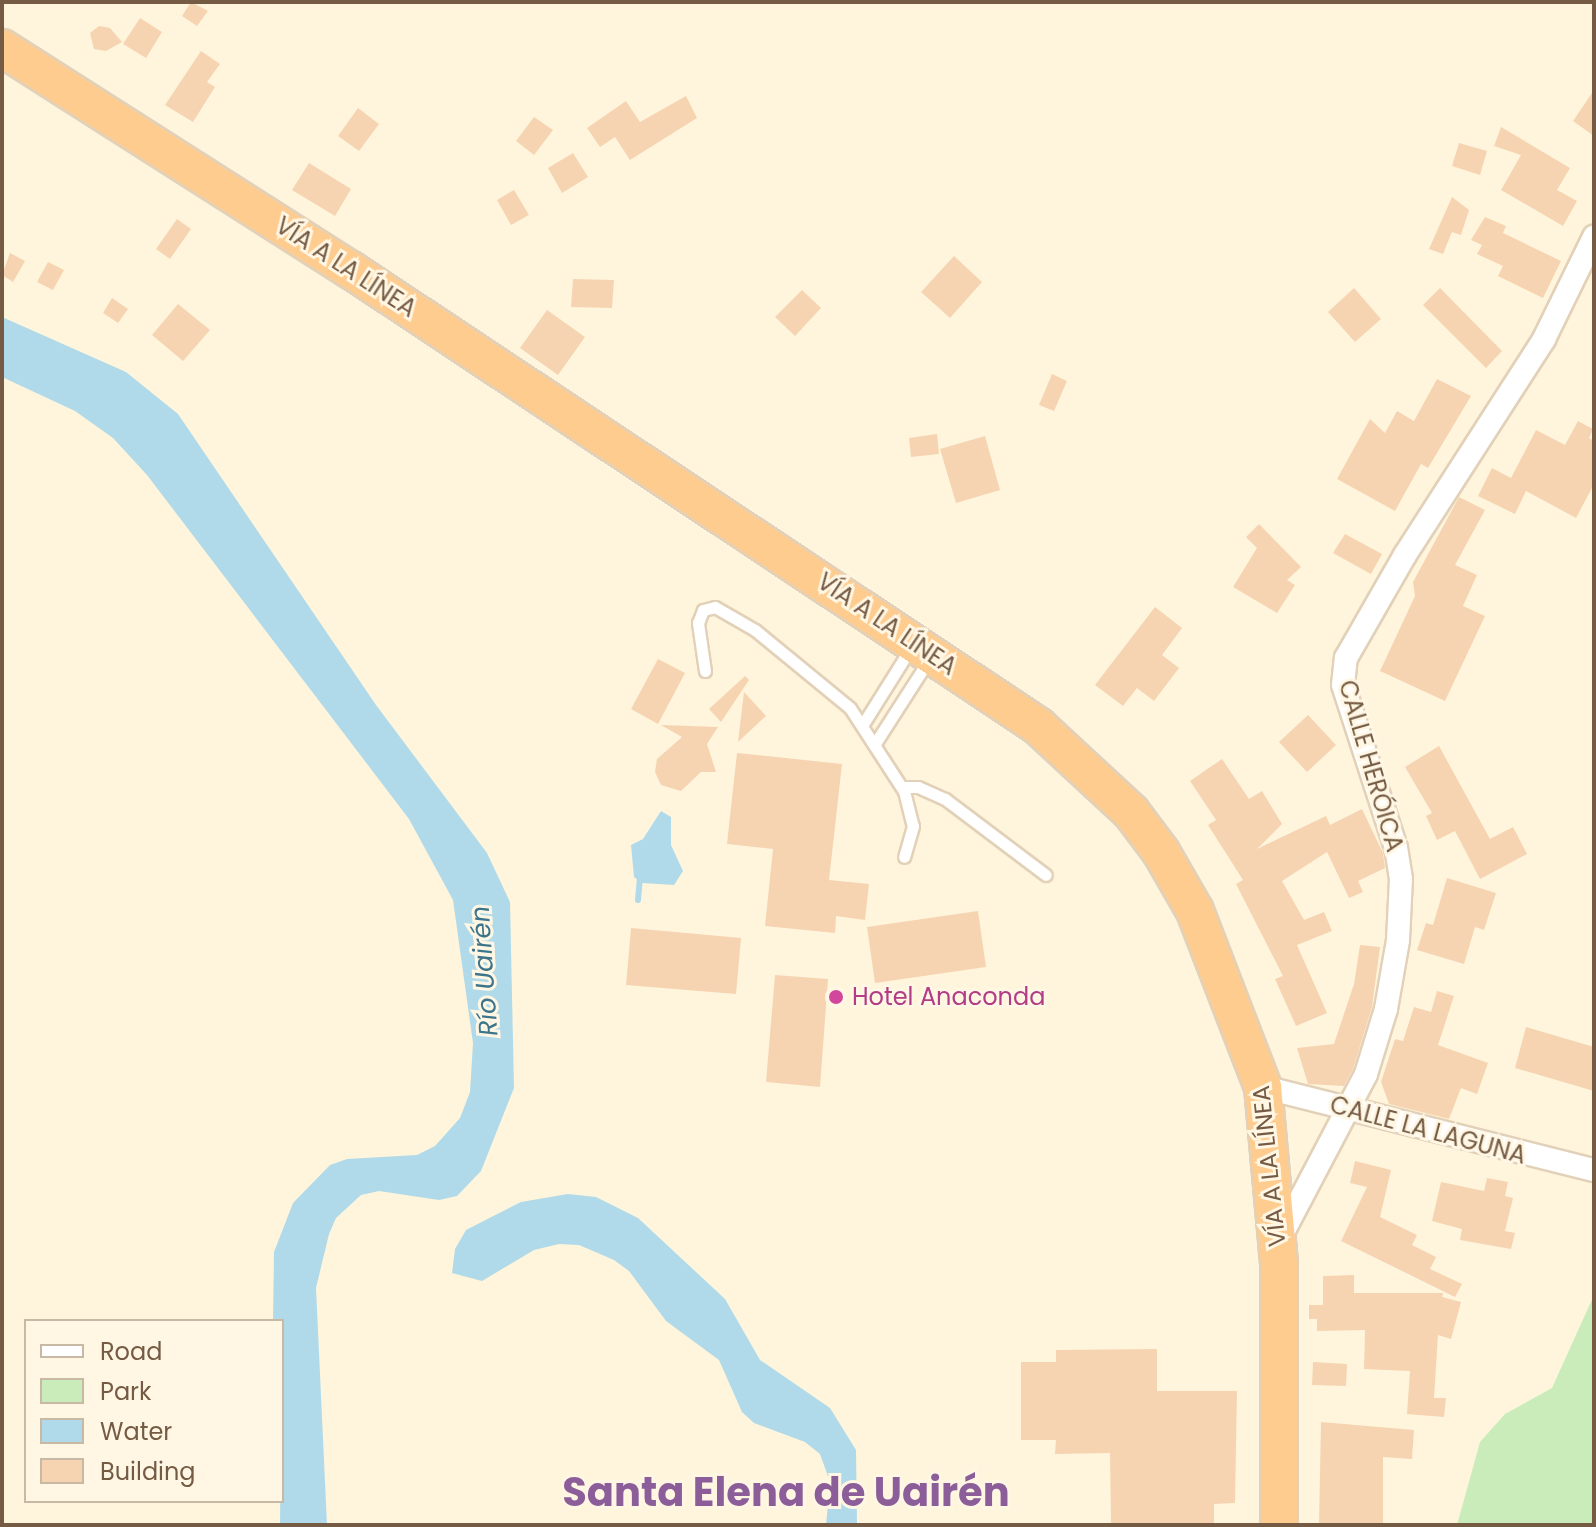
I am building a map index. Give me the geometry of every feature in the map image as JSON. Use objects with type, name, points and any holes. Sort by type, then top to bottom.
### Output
[{"type":"highway","name":"VÍA A LA LÍNEA","points":[[2,48],[351,270],[924,648],[1049,735],[1131,812],[1161,852],[1195,911],[1263,1087],[1278,1242],[1279,1525]]},
{"type":"street","name":"CALLE HERÓICA","points":[[1278,1242],[1350,1110],[1386,1009],[1402,908],[1388,814],[1343,685],[1346,658],[1405,555],[1544,339],[1594,237]]},
{"type":"street","name":"CALLE LA LAGUNA","points":[[1263,1087],[1594,1170]]},
{"type":"lane","points":[[705,671],[698,623],[703,610],[715,607],[755,630],[863,724],[902,787],[913,826],[904,857]]},
{"type":"lane","points":[[863,724],[924,648]]},
{"type":"lane","points":[[876,742],[924,648]]},
{"type":"lane","points":[[902,787],[918,787],[945,799],[1046,875]]},
{"type":"green space","points":[[1594,1295],[1594,1525],[1457,1525],[1480,1442],[1505,1414],[1552,1388]]},
{"type":"water","name":"Río Uairén","points":[[2,317],[126,372],[178,414],[376,705],[487,853],[510,902],[514,1088],[481,1171],[457,1196],[439,1200],[379,1191],[361,1195],[336,1218],[329,1234],[316,1288],[327,1525],[280,1525],[280,1503],[284,1503],[284,1319],[273,1319],[274,1252],[293,1203],[330,1165],[347,1159],[417,1155],[435,1146],[460,1118],[470,1092],[473,1043],[453,900],[409,819],[147,475],[113,438],[75,411],[2,377]]},
{"type":"water","points":[[661,811],[671,817],[671,845],[683,871],[674,885],[642,883],[634,877],[631,845],[643,839]]},
{"type":"water","points":[[568,1194],[596,1197],[638,1218],[725,1299],[760,1360],[830,1408],[856,1450],[857,1525],[826,1525],[830,1482],[820,1454],[805,1442],[754,1423],[742,1412],[719,1360],[666,1321],[629,1271],[614,1260],[579,1245],[559,1244],[534,1250],[482,1281],[452,1273],[455,1249],[466,1230],[521,1202]]},
{"type":"building","points":[[191,2],[208,11],[197,26],[182,16]]},
{"type":"building","points":[[140,18],[162,32],[146,58],[123,44]]},
{"type":"building","points":[[99,26],[110,28],[122,42],[106,51],[94,49],[90,33]]},
{"type":"building","points":[[201,51],[220,64],[207,82],[215,87],[193,122],[165,105]]},
{"type":"building","points":[[1594,90],[1594,136],[1573,121]]},
{"type":"building","points":[[686,96],[697,118],[630,160],[615,137],[600,147],[587,128],[626,101],[640,122]]},
{"type":"building","points":[[358,108],[379,124],[359,151],[338,136]]},
{"type":"building","points":[[534,117],[553,130],[534,155],[516,141]]},
{"type":"building","points":[[1501,127],[1570,168],[1557,190],[1577,201],[1563,226],[1501,190],[1521,155],[1494,146]]},
{"type":"building","points":[[1459,143],[1487,151],[1480,175],[1452,166]]},
{"type":"building","points":[[573,153],[588,177],[562,193],[548,168]]},
{"type":"building","points":[[309,163],[351,189],[335,216],[292,190]]},
{"type":"building","points":[[514,190],[529,215],[511,225],[497,200]]},
{"type":"building","points":[[1452,197],[1469,210],[1461,235],[1452,232],[1443,254],[1429,249]]},
{"type":"building","points":[[1485,217],[1506,226],[1503,233],[1561,261],[1543,298],[1498,276],[1503,266],[1477,254],[1482,245],[1471,240]]},
{"type":"building","points":[[177,219],[191,229],[170,259],[156,249]]},
{"type":"building","points":[[10,253],[25,261],[13,282],[2,275]]},
{"type":"building","points":[[954,256],[982,282],[950,318],[921,292]]},
{"type":"building","points":[[48,262],[64,270],[53,290],[37,282]]},
{"type":"building","points":[[573,279],[614,280],[612,308],[571,307]]},
{"type":"building","points":[[1354,288],[1381,319],[1355,342],[1328,312]]},
{"type":"building","points":[[1440,288],[1502,351],[1486,368],[1423,305]]},
{"type":"building","points":[[802,290],[821,308],[795,336],[775,317]]},
{"type":"building","points":[[112,298],[128,309],[118,323],[103,313]]},
{"type":"building","points":[[178,304],[210,330],[183,361],[152,335]]},
{"type":"building","points":[[547,310],[585,337],[558,375],[520,348]]},
{"type":"building","points":[[1052,374],[1067,381],[1054,411],[1039,405]]},
{"type":"building","points":[[1437,379],[1471,396],[1428,468],[1421,464],[1395,511],[1337,479],[1370,419],[1385,433],[1397,411],[1414,421]]},
{"type":"building","points":[[1578,421],[1593,429],[1589,438],[1594,441],[1594,484],[1576,518],[1526,491],[1515,514],[1478,496],[1492,468],[1511,478],[1536,430],[1565,445]]},
{"type":"building","points":[[937,434],[939,454],[911,457],[909,438]]},
{"type":"building","points":[[985,436],[1000,490],[956,503],[940,449]]},
{"type":"building","points":[[1459,497],[1485,510],[1455,565],[1477,575],[1463,606],[1485,616],[1445,701],[1380,671],[1415,596],[1413,582]]},
{"type":"building","points":[[1259,524],[1301,567],[1287,580],[1295,585],[1277,613],[1233,587],[1257,548],[1246,537]]},
{"type":"building","points":[[1345,534],[1382,554],[1371,574],[1333,553]]},
{"type":"building","points":[[1155,607],[1182,628],[1162,655],[1179,668],[1154,701],[1137,688],[1123,706],[1095,685]]},
{"type":"building","points":[[658,659],[685,673],[658,724],[631,709]]},
{"type":"building","points":[[745,676],[749,680],[721,722],[709,709]]},
{"type":"building","points":[[744,692],[766,716],[738,742]]},
{"type":"building","points":[[1308,715],[1336,745],[1307,772],[1279,742]]},
{"type":"building","points":[[661,725],[718,727],[707,744],[716,772],[701,772],[681,791],[661,785],[655,772],[657,759],[682,737]]},
{"type":"building","points":[[1439,746],[1490,839],[1513,827],[1527,854],[1480,879],[1455,831],[1437,840],[1426,816],[1432,813],[1405,767]]},
{"type":"building","points":[[737,753],[842,764],[829,880],[869,884],[865,920],[836,916],[835,933],[765,926],[773,849],[727,844]]},
{"type":"building","points":[[1222,759],[1249,799],[1262,791],[1282,824],[1257,849],[1326,816],[1330,825],[1362,809],[1383,853],[1385,868],[1358,881],[1363,892],[1349,898],[1327,852],[1282,881],[1304,920],[1324,912],[1332,931],[1297,945],[1327,1013],[1296,1026],[1275,979],[1283,976],[1236,884],[1243,880],[1208,825],[1216,820],[1190,781]]},
{"type":"building","points":[[1447,878],[1496,893],[1484,930],[1475,927],[1464,964],[1417,950],[1426,923],[1433,925]]},
{"type":"building","points":[[978,911],[986,967],[875,983],[867,927]]},
{"type":"building","points":[[631,928],[741,938],[736,994],[626,985]]},
{"type":"building","points":[[1360,945],[1380,947],[1372,1007],[1353,1069],[1344,1086],[1308,1084],[1297,1048],[1334,1044],[1354,984]]},
{"type":"building","points":[[775,975],[828,979],[820,1087],[766,1082]]},
{"type":"building","points":[[1437,991],[1454,996],[1438,1045],[1488,1063],[1477,1094],[1461,1088],[1449,1119],[1389,1104],[1381,1082],[1395,1039],[1403,1041],[1414,1007],[1431,1012]]},
{"type":"building","points":[[1526,1027],[1594,1047],[1594,1091],[1515,1068]]},
{"type":"building","points":[[1355,1161],[1391,1170],[1380,1217],[1417,1235],[1412,1245],[1436,1257],[1430,1269],[1462,1284],[1455,1297],[1341,1241],[1367,1187],[1350,1183]]},
{"type":"building","points":[[1487,1178],[1508,1182],[1505,1196],[1513,1198],[1505,1231],[1515,1233],[1511,1249],[1460,1240],[1462,1229],[1432,1221],[1441,1182],[1484,1191]]},
{"type":"building","points":[[1354,1275],[1354,1293],[1443,1293],[1442,1297],[1461,1302],[1451,1339],[1438,1335],[1434,1398],[1446,1398],[1444,1417],[1407,1414],[1410,1371],[1364,1369],[1365,1330],[1317,1331],[1317,1319],[1309,1319],[1309,1305],[1323,1305],[1323,1276]]},
{"type":"building","points":[[1157,1349],[1157,1391],[1237,1391],[1235,1503],[1214,1504],[1214,1525],[1111,1525],[1110,1453],[1055,1454],[1056,1440],[1021,1440],[1021,1362],[1056,1362],[1056,1350]]},
{"type":"building","points":[[1313,1362],[1347,1364],[1346,1386],[1312,1385]]},
{"type":"building","points":[[1321,1422],[1414,1430],[1412,1459],[1383,1457],[1383,1525],[1319,1525]]},
{"type":"waterway","points":[[638,900],[640,878]]},
{"type":"place","name":"Hotel Anaconda","points":[[836,997]]},
{"type":"district","name":"Santa Elena de Uairén","points":[[786,1492]]}]
